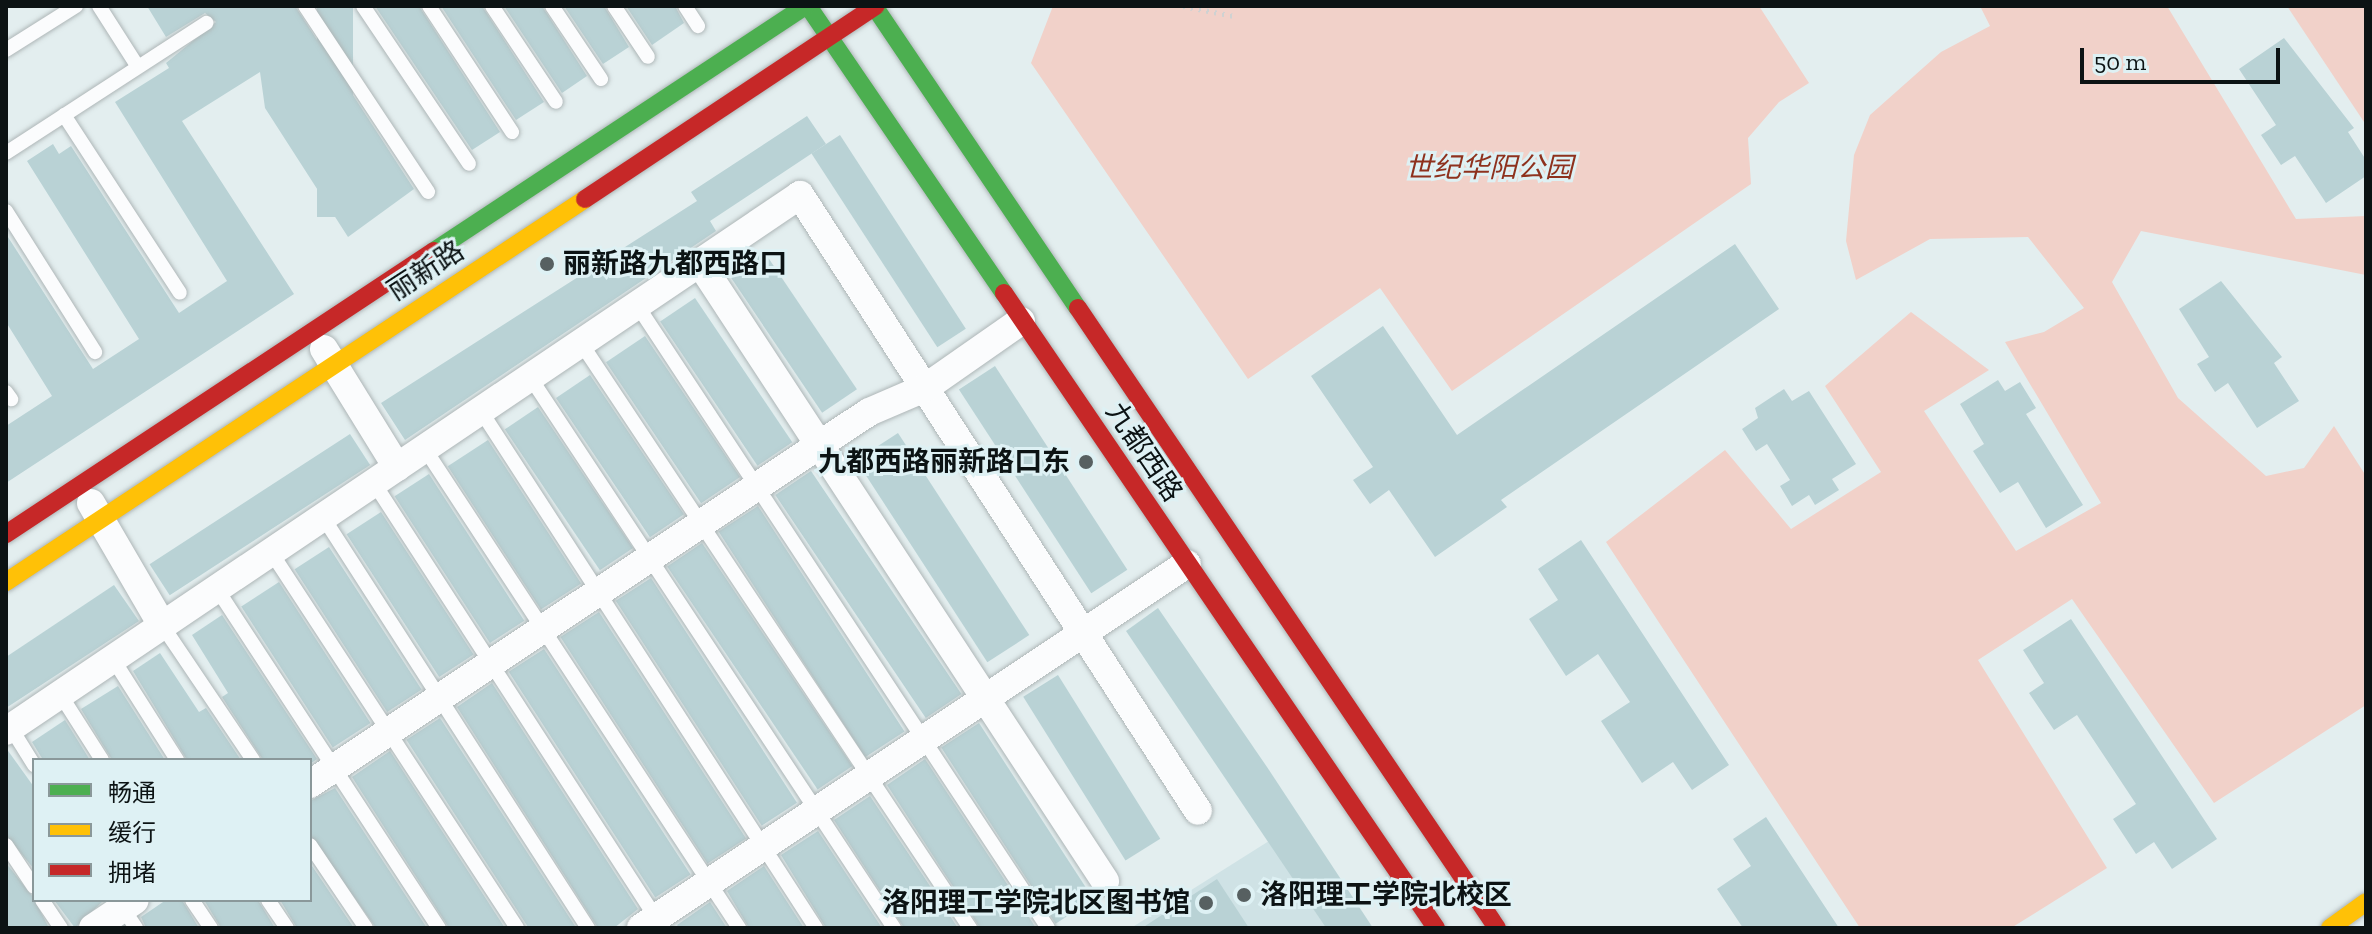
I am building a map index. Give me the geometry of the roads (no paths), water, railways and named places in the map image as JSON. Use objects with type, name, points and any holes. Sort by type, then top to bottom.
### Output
[{"type":"main road","name":"九都西路","points":[[807,6],[1436,928]]},
{"type":"main road","name":"丽新路","points":[[6,534],[807,6]]},
{"type":"main road","name":"九都西路","points":[[875,6],[1497,928]]},
{"type":"main road","name":"丽新路","points":[[6,582],[875,6]]},
{"type":"main road","points":[[2330,928],[2366,902]]},
{"type":"street","points":[[8,729],[800,195],[1198,811]]},
{"type":"street","points":[[700,263],[1105,881]]},
{"type":"street","points":[[312,783],[869,412],[925,388],[1021,321]]},
{"type":"street","points":[[313,331],[397,467]]},
{"type":"street","points":[[81,485],[162,625]]},
{"type":"street","points":[[654,925],[709,883],[1187,564]]},
{"type":"street","points":[[93,928],[128,909]]},
{"type":"lane","points":[[6,50],[76,6]]},
{"type":"lane","points":[[99,6],[138,67]]},
{"type":"lane","points":[[305,6],[428,192]]},
{"type":"lane","points":[[363,6],[469,164]]},
{"type":"lane","points":[[429,6],[512,132]]},
{"type":"lane","points":[[492,6],[556,102]]},
{"type":"lane","points":[[552,6],[601,79]]},
{"type":"lane","points":[[614,6],[648,57]]},
{"type":"lane","points":[[685,6],[698,26]]},
{"type":"lane","points":[[6,153],[206,23]]},
{"type":"lane","points":[[64,115],[180,293]]},
{"type":"lane","points":[[6,211],[95,352]]},
{"type":"lane","points":[[637,305],[1048,928]]},
{"type":"lane","points":[[581,343],[970,928]]},
{"type":"lane","points":[[530,377],[647,561],[894,928]]},
{"type":"lane","points":[[481,411],[816,928]]},
{"type":"lane","points":[[425,449],[739,928]]},
{"type":"lane","points":[[374,483],[654,925]]},
{"type":"lane","points":[[323,517],[588,928]]},
{"type":"lane","points":[[271,552],[386,733],[517,928]]},
{"type":"lane","points":[[217,589],[439,928]]},
{"type":"lane","points":[[162,625],[252,758]]},
{"type":"lane","points":[[113,659],[176,758]]},
{"type":"lane","points":[[60,694],[101,758]]},
{"type":"lane","points":[[8,729],[32,762]]},
{"type":"lane","points":[[6,845],[32,884]]},
{"type":"lane","points":[[312,848],[366,928]]},
{"type":"lane","points":[[43,902],[61,928]]},
{"type":"lane","points":[[193,902],[211,928]]},
{"type":"lane","points":[[269,902],[287,928]]},
{"type":"place","name":"丽新路九都西路口","points":[[547,264]]},
{"type":"place","name":"九都西路丽新路口东","points":[[1086,462]]},
{"type":"place","name":"洛阳理工学院北校区","points":[[1244,895]]},
{"type":"place","name":"洛阳理工学院北区图书馆","points":[[1206,903]]},
{"type":"park label","name":"世纪华阳公园","points":[[1489,168]]}]
